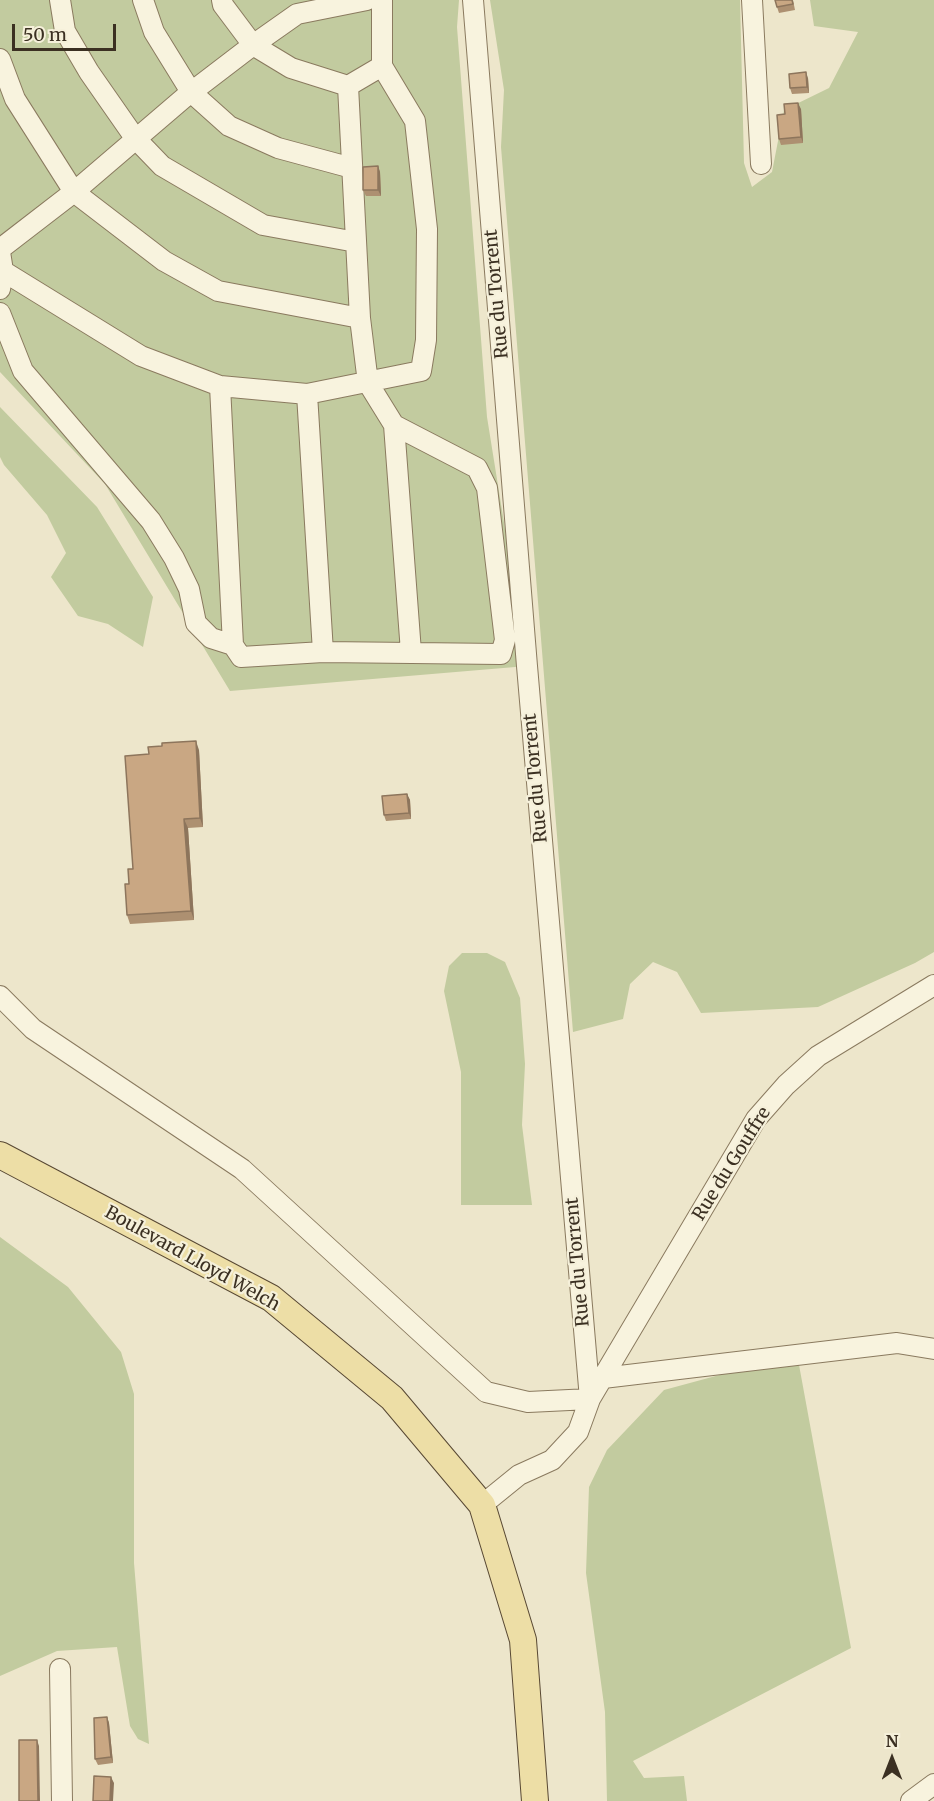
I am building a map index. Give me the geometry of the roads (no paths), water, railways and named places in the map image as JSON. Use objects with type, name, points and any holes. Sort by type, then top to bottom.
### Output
[{"type":"main road","name":"Boulevard Lloyd Welch","points":[[0,1155],[271,1298],[392,1398],[482,1505],[523,1640],[534,1801]]},
{"type":"street","points":[[60,0],[65,31],[89,72],[135,138],[162,166],[263,225],[356,242]]},
{"type":"street","points":[[143,0],[154,32],[191,92],[229,126],[278,148],[352,168]]},
{"type":"street","points":[[222,0],[253,45],[291,68],[348,86],[382,66]]},
{"type":"street","points":[[367,0],[297,15],[253,45],[135,138],[74,192],[1,265],[141,356],[220,386],[307,394],[421,371],[426,340],[427,228],[415,121],[382,66],[382,0]]},
{"type":"street","name":"Rue du Torrent","points":[[473,0],[590,1399],[578,1432],[552,1460],[519,1475],[482,1505]]},
{"type":"street","points":[[752,0],[761,164]]},
{"type":"street","points":[[0,59],[15,99],[74,192],[164,261],[218,291],[360,318]]},
{"type":"street","points":[[348,86],[360,318],[368,383],[394,425],[411,652]]},
{"type":"street","points":[[0,314],[22,371],[151,520],[174,558],[189,589],[196,623],[211,638],[233,645]]},
{"type":"street","points":[[220,386],[233,645],[240,657],[323,651],[501,654],[505,640],[487,488],[477,468],[394,425]]},
{"type":"street","points":[[307,394],[323,651]]},
{"type":"street","name":"Rue du Gouffre","points":[[590,1399],[756,1119],[786,1085],[818,1056],[934,985]]},
{"type":"street","points":[[0,996],[33,1029],[242,1169],[486,1392],[528,1402],[590,1399]]},
{"type":"street","points":[[603,1378],[897,1343],[934,1349]]},
{"type":"street","points":[[60,1669],[62,1801]]},
{"type":"street","points":[[911,1801],[934,1784]]}]
